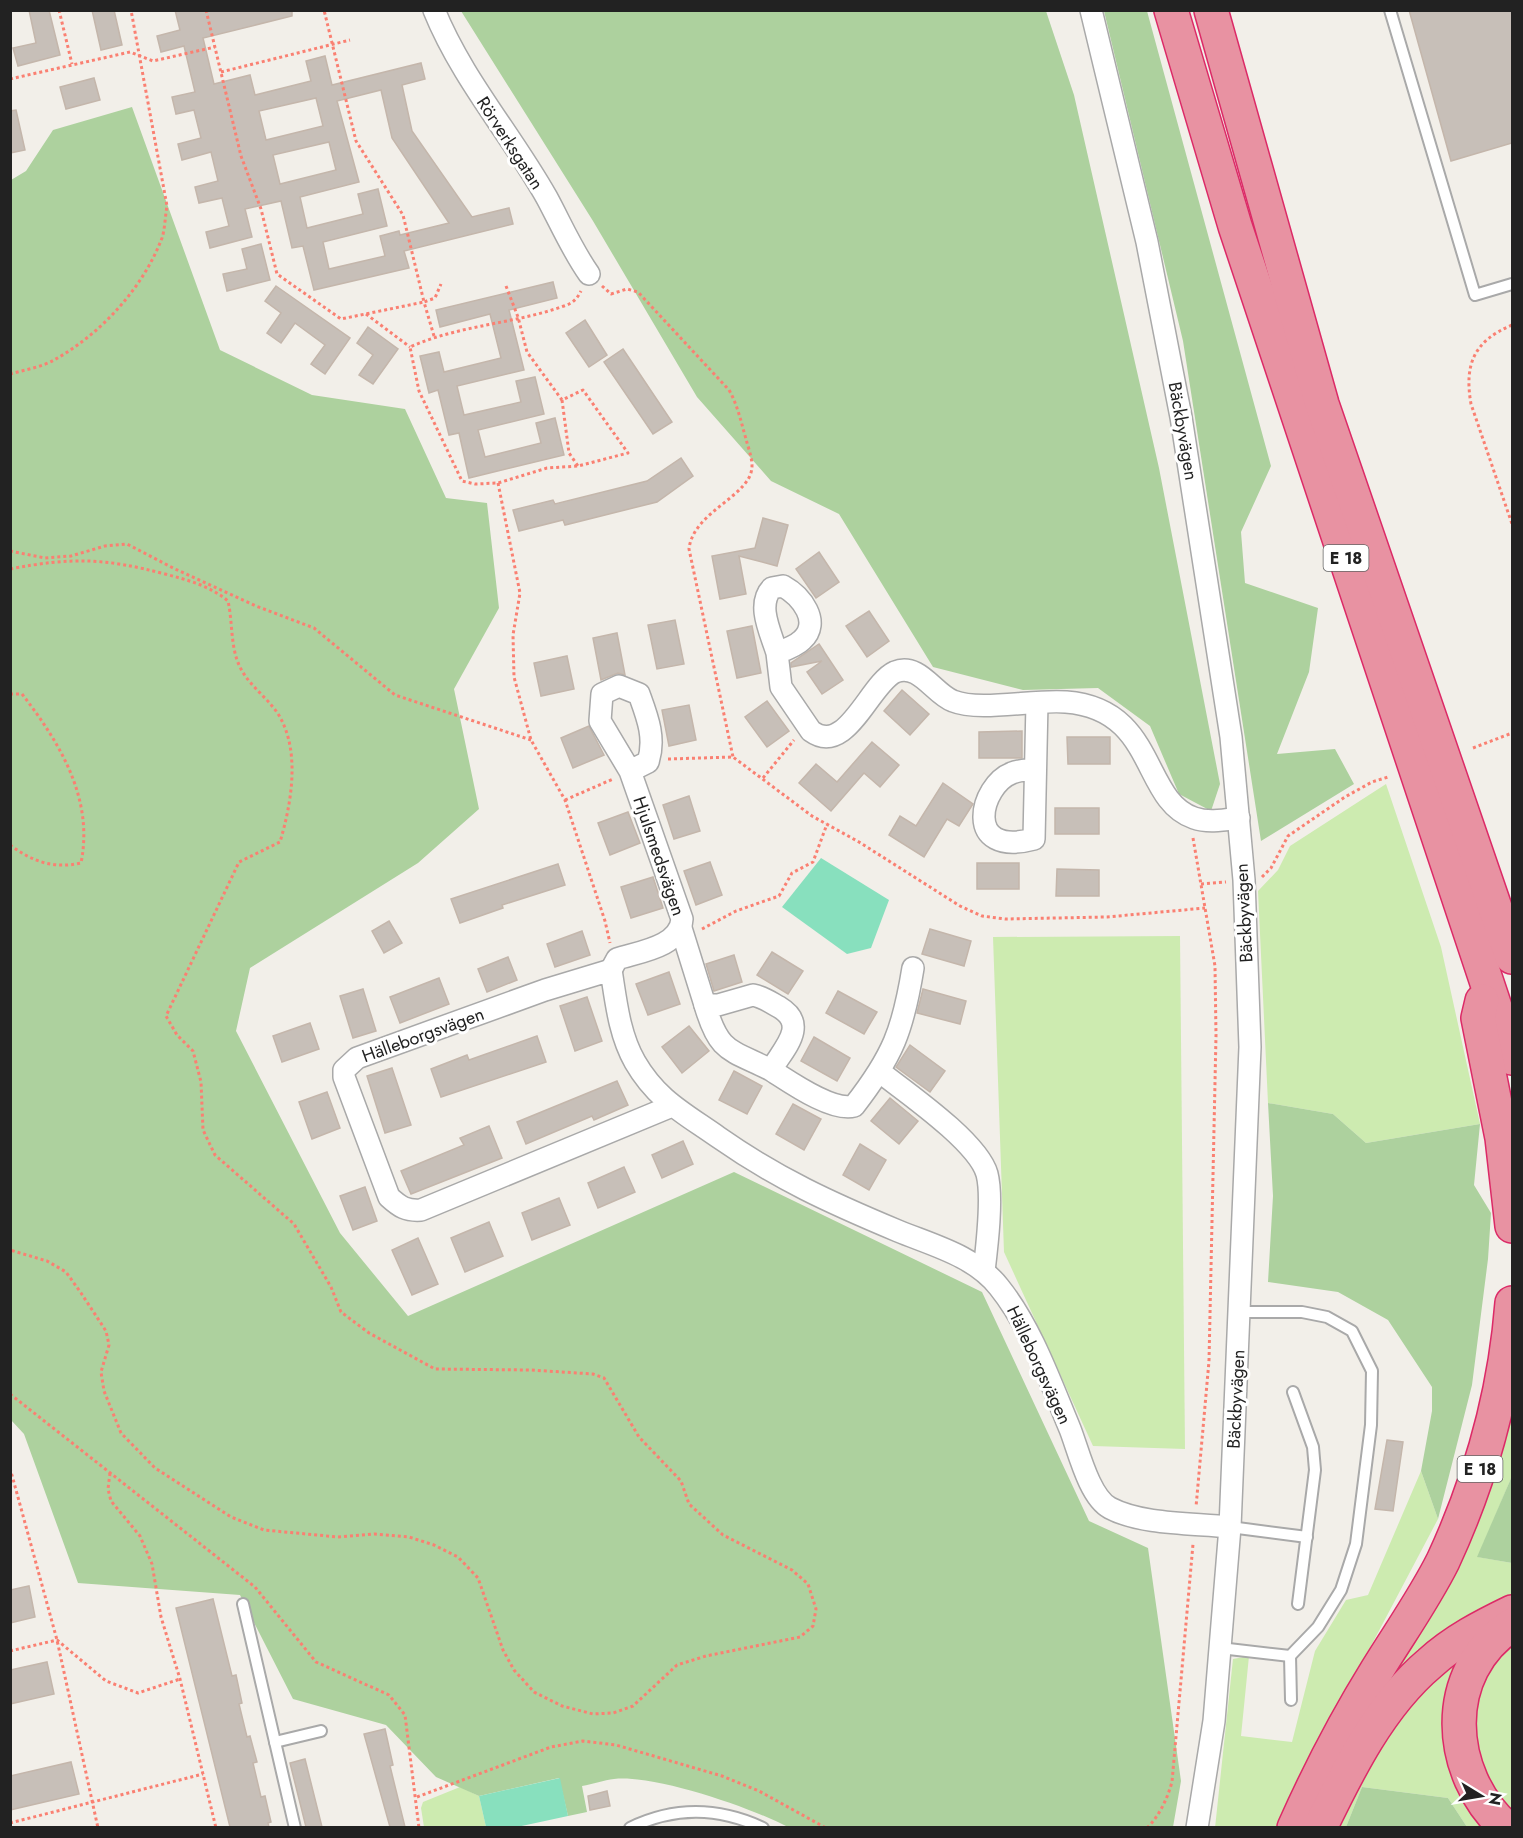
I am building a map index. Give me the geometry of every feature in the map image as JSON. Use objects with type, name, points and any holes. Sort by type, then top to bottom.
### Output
[{"type":"highway","name":"E 18","points":[[1171,10],[1235,226],[1512,1058]]},
{"type":"highway","name":"E 18","points":[[1211,10],[1322,404],[1512,957]]},
{"type":"highway","points":[[1486,980],[1478,1018],[1502,1138],[1512,1226]]},
{"type":"highway","name":"E 18","points":[[1294,1827],[1357,1704],[1442,1562],[1469,1500],[1488,1443],[1503,1380],[1512,1303]]},
{"type":"highway","points":[[1320,1827],[1362,1749],[1387,1709],[1413,1678],[1449,1648],[1481,1627],[1512,1612]]},
{"type":"highway","points":[[1506,1827],[1486,1809],[1471,1783],[1461,1754],[1457,1724],[1465,1687],[1474,1665],[1512,1624]]},
{"type":"street","name":"Rörverksgatan","points":[[434,10],[452,54],[547,198],[569,245],[588,274]]},
{"type":"street","name":"Bäckbyvägen","points":[[1091,10],[1147,242],[1181,417],[1231,737],[1244,880],[1250,1047],[1230,1527],[1214,1721],[1197,1827]]},
{"type":"street","points":[[777,653],[782,687],[806,725],[817,735],[835,735],[853,720],[882,683],[895,672],[908,670],[916,673],[953,702],[966,705],[1078,703],[1102,711],[1116,720],[1137,741],[1173,805],[1193,818],[1216,821],[1239,818]]},
{"type":"street","points":[[1035,769],[1037,703]]},
{"type":"street","name":"Hjulsmedsvägen","points":[[614,965],[671,940],[681,928],[682,919],[639,766]]},
{"type":"street","points":[[681,928],[712,1030],[721,1043],[832,1105],[854,1106],[880,1072],[901,1027],[913,968]]},
{"type":"street","name":"Hälleborgsvägen","points":[[672,1107],[421,1210],[410,1211],[399,1207],[389,1197],[344,1077],[347,1065],[357,1058],[614,965],[620,1024],[634,1059],[662,1099],[790,1183],[848,1212],[964,1258],[984,1271],[999,1286],[1017,1313],[1070,1430],[1085,1472],[1100,1499],[1108,1508],[1139,1518],[1230,1527]]},
{"type":"street","points":[[705,1005],[718,1005],[753,995],[775,1005],[791,1017],[795,1026],[792,1035],[771,1070]]},
{"type":"street","points":[[880,1072],[953,1130],[983,1165],[987,1175],[988,1204],[984,1271]]},
{"type":"lane","points":[[1390,10],[1475,295],[1512,284]]},
{"type":"lane","points":[[1240,1312],[1302,1311],[1327,1317],[1352,1331],[1372,1371],[1371,1425],[1356,1544],[1341,1590],[1318,1627],[1290,1656],[1291,1700]]},
{"type":"lane","points":[[1293,1392],[1313,1447],[1315,1470],[1298,1604]]},
{"type":"lane","points":[[1230,1527],[1306,1537]]},
{"type":"lane","points":[[243,1604],[295,1827]]},
{"type":"lane","points":[[1220,1648],[1290,1656]]},
{"type":"lane","points":[[275,1742],[321,1731]]},
{"type":"lane","points":[[630,1827],[648,1819],[698,1810],[746,1820],[763,1827]]},
{"type":"path","points":[[60,10],[72,64]]},
{"type":"path","points":[[10,374],[53,361],[93,333],[121,305],[147,268],[163,236],[167,206],[131,10]]},
{"type":"path","points":[[206,10],[241,156],[261,209],[277,274],[341,319],[424,302],[435,298],[441,284]]},
{"type":"path","points":[[324,10],[356,141],[403,215],[434,336]]},
{"type":"path","points":[[221,72],[350,40]]},
{"type":"path","points":[[10,79],[130,52],[153,61],[215,47]]},
{"type":"path","points":[[410,347],[434,336],[565,306],[578,299],[588,274],[611,294],[627,290],[638,292],[729,390],[736,402],[752,461],[751,473],[745,483],[698,525],[691,536],[689,549],[733,757]]},
{"type":"path","points":[[506,286],[518,317],[527,352],[562,400],[569,453],[578,466]]},
{"type":"path","points":[[366,314],[410,347],[419,392],[462,481],[475,484],[498,483],[547,468],[578,466],[628,453],[583,390],[562,400]]},
{"type":"path","points":[[1512,325],[1497,332],[1478,348],[1470,362],[1467,384],[1471,405],[1512,524]]},
{"type":"path","points":[[498,483],[520,593],[513,635],[514,676],[531,740],[565,800],[605,921],[614,965]]},
{"type":"path","points":[[10,551],[45,558],[71,556],[105,546],[127,543],[175,569],[256,606],[314,628],[395,695],[531,740]]},
{"type":"path","points":[[10,569],[54,561],[101,560],[175,577],[215,590],[228,601],[233,641],[241,668],[281,718],[289,743],[292,782],[289,814],[280,842],[239,862],[166,1016],[177,1035],[193,1051],[201,1082],[203,1130],[215,1155],[294,1224],[331,1287],[341,1312],[369,1333],[435,1369],[531,1370],[593,1374],[604,1378],[639,1437],[681,1481],[689,1504],[723,1535],[792,1570],[807,1584],[816,1609],[813,1626],[800,1637],[706,1656],[676,1665],[633,1706],[614,1713],[593,1714],[562,1707],[534,1692],[514,1670],[503,1650],[478,1578],[458,1557],[434,1545],[409,1537],[375,1534],[327,1537],[264,1530],[231,1517],[155,1468],[121,1433],[104,1391],[101,1372],[109,1345],[106,1331],[81,1293],[66,1272],[47,1261],[10,1250]]},
{"type":"path","points":[[10,694],[22,694],[59,745],[81,800],[86,838],[81,863],[66,867],[42,864],[10,845]]},
{"type":"path","points":[[763,778],[806,725]]},
{"type":"path","points":[[1473,748],[1512,733]]},
{"type":"path","points":[[565,800],[639,766],[687,757],[733,757],[804,811],[960,906],[982,916],[1005,919],[1107,917],[1205,908]]},
{"type":"path","points":[[1201,884],[1259,879],[1266,875],[1288,836],[1345,797],[1372,782],[1388,777]]},
{"type":"path","points":[[1147,1827],[1156,1819],[1173,1782],[1209,1361],[1216,1036],[1215,966],[1191,824],[1193,818]]},
{"type":"path","points":[[681,928],[692,933],[736,911],[779,896],[792,873],[813,862],[827,824]]},
{"type":"path","points":[[10,1394],[255,1587],[316,1662],[389,1695],[405,1715],[419,1827]]},
{"type":"path","points":[[10,1468],[57,1640],[98,1827]]},
{"type":"path","points":[[110,1473],[108,1489],[111,1501],[140,1536],[152,1564],[161,1617],[180,1679],[216,1827]]},
{"type":"path","points":[[57,1640],[106,1682],[138,1693],[180,1679]]},
{"type":"path","points":[[10,1651],[57,1640]]},
{"type":"path","points":[[417,1797],[551,1748],[583,1742],[616,1745],[722,1776],[759,1791],[826,1827]]},
{"type":"path","points":[[10,1823],[203,1774]]},
{"type":"green space","points":[[461,11],[1046,11],[1074,95],[1159,468],[1220,784],[1211,811],[1179,794],[1150,726],[1098,688],[1023,690],[933,667],[839,514],[771,481],[697,397],[593,221]]},
{"type":"green space","points":[[1104,11],[1147,11],[1271,466],[1241,532],[1245,583],[1318,608],[1309,672],[1277,754],[1335,749],[1354,784],[1261,841],[1183,341]]},
{"type":"green space","points":[[132,107],[220,350],[312,395],[405,409],[446,498],[487,503],[499,608],[454,689],[479,809],[418,863],[250,968],[236,1031],[340,1233],[408,1316],[734,1172],[982,1292],[1089,1521],[1148,1548],[1181,1781],[1173,1827],[788,1827],[728,1802],[702,1794],[631,1779],[610,1780],[582,1786],[587,1812],[568,1816],[559,1778],[479,1796],[436,1777],[386,1725],[293,1699],[240,1595],[78,1583],[24,1434],[11,1420],[11,180],[26,171],[53,130]]},
{"type":"green space","points":[[1386,784],[1441,947],[1480,1124],[1366,1143],[1333,1114],[1268,1103],[1258,891],[1278,870],[1290,846]]},
{"type":"green space","points":[[821,858],[889,900],[871,948],[847,954],[782,907]]},
{"type":"green space","points":[[1180,936],[1185,1449],[1093,1446],[1004,1252],[993,937]]},
{"type":"green space","points":[[1268,1103],[1333,1114],[1366,1143],[1480,1124],[1474,1185],[1491,1213],[1488,1259],[1472,1385],[1438,1519],[1421,1471],[1432,1411],[1432,1387],[1388,1320],[1338,1292],[1268,1282],[1273,1196]]},
{"type":"green space","points":[[1512,1372],[1512,1476],[1478,1557],[1512,1563],[1512,1602],[1377,1707],[1425,1619]]},
{"type":"green space","points":[[1421,1471],[1438,1519],[1317,1748],[1282,1827],[1215,1828],[1233,1659],[1249,1656],[1241,1736],[1292,1742],[1315,1651],[1346,1600],[1368,1595]]},
{"type":"green space","points":[[1512,1476],[1512,1563],[1477,1557]]},
{"type":"green space","points":[[1512,1638],[1512,1819],[1478,1779],[1469,1700]]},
{"type":"green space","points":[[1463,1648],[1449,1695],[1489,1827],[1467,1827],[1448,1798],[1362,1787],[1346,1827],[1330,1828],[1386,1729]]},
{"type":"green space","points":[[560,1778],[568,1816],[517,1827],[486,1827],[479,1796]]},
{"type":"green space","points":[[460,1787],[479,1796],[486,1827],[424,1827],[421,1808],[423,1802]]},
{"type":"green space","points":[[1362,1787],[1448,1798],[1467,1827],[1346,1827]]},
{"type":"building","points":[[29,10],[49,10],[60,55],[18,66],[13,48],[36,43]]},
{"type":"building","points":[[92,10],[114,10],[122,45],[101,50]]},
{"type":"building","points":[[175,10],[292,10],[292,16],[203,38],[214,84],[250,75],[255,95],[311,81],[306,61],[325,56],[332,85],[421,63],[425,79],[402,85],[412,131],[472,217],[509,208],[513,224],[404,251],[409,268],[314,290],[303,246],[292,248],[281,201],[245,209],[252,237],[210,248],[206,232],[229,226],[222,198],[199,203],[195,187],[218,181],[211,152],[182,160],[178,144],[201,138],[194,110],[176,114],[172,97],[195,92],[184,46],[161,52],[157,36],[180,30]],"holes":[[[381,90],[392,138],[449,223],[400,235],[399,231],[380,236],[385,256],[329,269],[323,242],[387,226],[378,189],[358,194],[363,214],[307,228],[300,197],[359,182],[337,101]],[[316,98],[323,126],[266,140],[259,111]],[[329,142],[336,170],[280,184],[273,155]]]},
{"type":"building","points":[[1409,10],[1512,10],[1512,143],[1451,161]]},
{"type":"building","points":[[94,78],[100,100],[66,109],[60,87]]},
{"type":"building","points":[[16,110],[25,150],[10,153],[10,111]]},
{"type":"building","points":[[261,244],[270,280],[227,291],[223,274],[247,269],[242,249]]},
{"type":"building","points":[[553,282],[557,298],[509,310],[524,370],[457,386],[464,415],[521,402],[516,381],[535,377],[544,414],[478,430],[485,457],[541,443],[536,423],[555,418],[564,455],[469,478],[459,433],[449,435],[438,390],[429,393],[420,356],[439,352],[444,372],[501,358],[490,314],[440,327],[436,310]]},
{"type":"building","points":[[276,286],[350,338],[325,374],[311,364],[325,345],[295,323],[281,343],[267,333],[281,313],[265,301]]},
{"type":"building","points":[[585,320],[607,355],[589,367],[566,333]]},
{"type":"building","points":[[368,327],[398,349],[373,384],[359,375],[373,355],[357,343]]},
{"type":"building","points":[[623,349],[672,422],[653,434],[604,362]]},
{"type":"building","points":[[681,458],[693,476],[657,502],[565,525],[563,520],[519,531],[513,510],[553,500],[555,504],[647,481]]},
{"type":"building","points":[[763,518],[788,525],[777,566],[739,556],[746,594],[720,599],[712,556],[755,548]]},
{"type":"building","points":[[819,552],[839,582],[816,598],[796,569]]},
{"type":"building","points":[[869,611],[889,641],[867,657],[846,626]]},
{"type":"building","points":[[675,620],[684,664],[657,669],[648,625]]},
{"type":"building","points":[[752,626],[761,673],[737,678],[727,631]]},
{"type":"building","points":[[617,633],[625,675],[618,673],[601,680],[593,638]]},
{"type":"building","points":[[819,644],[843,680],[822,694],[807,672],[822,661],[791,667],[791,663]]},
{"type":"building","points":[[567,656],[574,689],[541,696],[534,663]]},
{"type":"building","points":[[902,690],[929,714],[910,735],[884,711]]},
{"type":"building","points":[[767,701],[789,731],[767,747],[745,717]]},
{"type":"building","points":[[689,705],[696,740],[669,746],[662,710]]},
{"type":"building","points":[[589,726],[604,755],[573,768],[561,738]]},
{"type":"building","points":[[1022,731],[1022,758],[979,758],[979,732]]},
{"type":"building","points":[[1067,737],[1110,737],[1110,764],[1068,764]]},
{"type":"building","points":[[872,742],[899,765],[880,787],[864,773],[831,811],[799,783],[816,764],[837,782]]},
{"type":"building","points":[[943,783],[973,804],[959,826],[947,819],[924,857],[889,835],[900,816],[916,826]]},
{"type":"building","points":[[689,796],[700,831],[674,839],[663,805]]},
{"type":"building","points":[[1055,808],[1099,808],[1099,834],[1055,834]]},
{"type":"building","points":[[628,812],[640,843],[610,855],[598,823]]},
{"type":"building","points":[[710,862],[722,895],[696,905],[684,871]]},
{"type":"building","points":[[977,863],[1019,863],[1019,889],[977,889]]},
{"type":"building","points":[[558,864],[565,885],[502,905],[503,908],[460,923],[451,899]]},
{"type":"building","points":[[1057,869],[1099,870],[1099,896],[1056,896]]},
{"type":"building","points":[[653,877],[663,908],[631,918],[621,887]]},
{"type":"building","points":[[389,921],[402,943],[384,953],[372,931]]},
{"type":"building","points":[[930,929],[971,941],[964,966],[922,954]]},
{"type":"building","points":[[582,931],[590,955],[555,967],[547,944]]},
{"type":"building","points":[[772,952],[803,971],[788,994],[757,975]]},
{"type":"building","points":[[734,955],[742,982],[714,991],[706,964]]},
{"type":"building","points":[[508,957],[517,980],[487,992],[478,969]]},
{"type":"building","points":[[669,972],[680,1004],[648,1015],[636,984]]},
{"type":"building","points":[[439,978],[449,1004],[400,1023],[390,997]]},
{"type":"building","points":[[363,989],[376,1031],[353,1038],[340,996]]},
{"type":"building","points":[[923,989],[966,1001],[960,1024],[917,1013]]},
{"type":"building","points":[[838,991],[877,1012],[864,1034],[826,1013]]},
{"type":"building","points":[[587,997],[602,1041],[575,1051],[560,1006]]},
{"type":"building","points":[[310,1023],[319,1049],[282,1062],[273,1036]]},
{"type":"building","points":[[689,1026],[709,1051],[682,1073],[662,1047]]},
{"type":"building","points":[[537,1036],[546,1062],[441,1097],[431,1069],[467,1055],[469,1060]]},
{"type":"building","points":[[814,1037],[850,1058],[837,1081],[801,1061]]},
{"type":"building","points":[[910,1045],[945,1071],[930,1092],[896,1067]]},
{"type":"building","points":[[392,1068],[411,1125],[385,1133],[367,1076]]},
{"type":"building","points":[[734,1071],[762,1086],[747,1114],[719,1100]]},
{"type":"building","points":[[617,1081],[628,1105],[594,1120],[592,1116],[526,1144],[517,1122]]},
{"type":"building","points":[[327,1092],[340,1128],[312,1139],[299,1102]]},
{"type":"building","points":[[890,1098],[918,1121],[899,1144],[871,1121]]},
{"type":"building","points":[[793,1104],[821,1119],[804,1150],[776,1134]]},
{"type":"building","points":[[489,1126],[502,1158],[411,1194],[401,1171],[464,1145],[460,1138]]},
{"type":"building","points":[[683,1141],[693,1164],[662,1178],[652,1155]]},
{"type":"building","points":[[860,1144],[886,1160],[869,1190],[843,1175]]},
{"type":"building","points":[[624,1167],[635,1192],[598,1208],[588,1183]]},
{"type":"building","points":[[365,1187],[377,1221],[353,1230],[340,1196]]},
{"type":"building","points":[[559,1198],[570,1225],[532,1240],[522,1213]]},
{"type":"building","points":[[489,1222],[503,1256],[465,1272],[451,1238]]},
{"type":"building","points":[[418,1238],[438,1284],[412,1295],[392,1250]]},
{"type":"building","points":[[1387,1440],[1403,1442],[1393,1511],[1375,1509]]},
{"type":"building","points":[[29,1586],[35,1617],[10,1623],[10,1590]]},
{"type":"building","points":[[213,1599],[232,1676],[236,1675],[242,1703],[239,1704],[247,1737],[250,1736],[257,1762],[253,1763],[261,1797],[265,1796],[271,1822],[268,1823],[269,1827],[230,1827],[176,1608]]},
{"type":"building","points":[[47,1662],[54,1694],[10,1704],[10,1670]]},
{"type":"building","points":[[385,1729],[393,1765],[390,1766],[405,1827],[390,1827],[364,1734]]},
{"type":"building","points":[[305,1759],[322,1827],[306,1827],[290,1763]]},
{"type":"building","points":[[71,1762],[79,1794],[10,1810],[10,1776]]},
{"type":"building","points":[[607,1791],[610,1806],[590,1810],[588,1796]]}]
